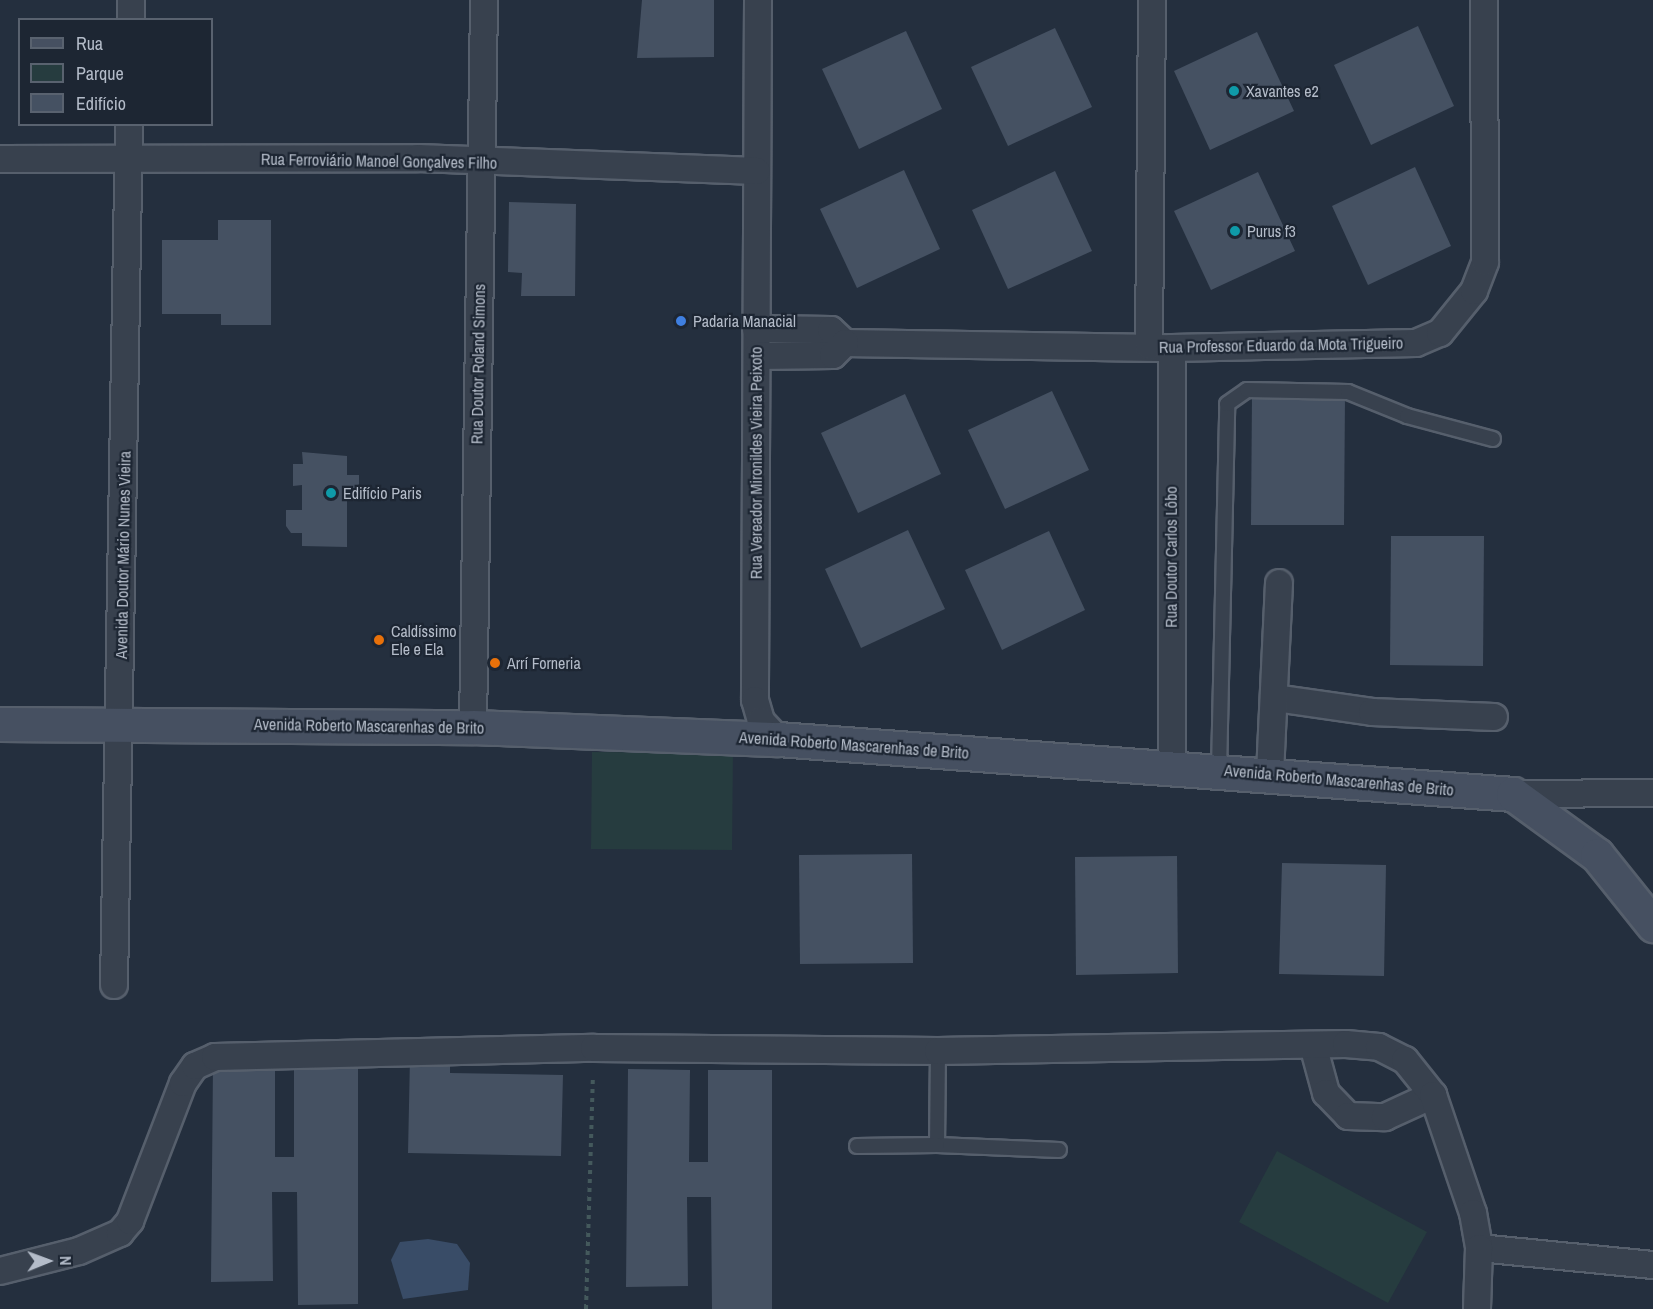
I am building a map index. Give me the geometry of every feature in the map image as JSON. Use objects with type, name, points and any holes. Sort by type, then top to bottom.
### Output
[{"type":"street","points":[[131,0],[131,18]]},
{"type":"street","name":"Rua Doutor Roland Simons","points":[[473,727],[484,0]]},
{"type":"street","name":"Rua Vereador Mironildes Vieira Peixoto","points":[[758,0],[755,700],[761,721],[778,739]]},
{"type":"street","name":"Rua Doutor Carlos Lôbo","points":[[1152,0],[1172,766]]},
{"type":"street","name":"Rua Professor Eduardo da Mota Trigueiro","points":[[756,329],[831,330],[845,343],[1160,347],[1416,343],[1440,333],[1456,317],[1485,262],[1484,0]]},
{"type":"street","name":"Avenida Doutor Mário Nunes Vieira","points":[[114,985],[129,126]]},
{"type":"street","name":"Rua Ferroviário Manoel Gonçalves Filho","points":[[0,159],[481,162],[757,171]]},
{"type":"street","name":"Rua Professor Eduardo da Mota Trigueiro","points":[[757,356],[833,355],[845,343]]},
{"type":"street","points":[[1270,774],[1279,583]]},
{"type":"street","points":[[1275,698],[1372,712],[1494,717]]},
{"type":"street","name":"Avenida Roberto Mascarenhas de Brito","points":[[0,724],[473,727],[778,739],[1172,766],[1513,794]]},
{"type":"street","points":[[1513,794],[1653,793]]},
{"type":"street","points":[[1513,794],[1597,855],[1653,925]]},
{"type":"street","points":[[1313,1045],[1326,1093],[1348,1116],[1385,1117],[1433,1095]]},
{"type":"street","points":[[0,1271],[79,1251],[120,1233],[130,1221],[183,1083],[204,1060],[594,1048],[938,1052],[1313,1045],[1379,1047],[1405,1060],[1433,1095],[1461,1165],[1479,1248],[1477,1309]]},
{"type":"street","points":[[1479,1248],[1653,1265]]},
{"type":"lane","points":[[1219,770],[1227,404],[1247,390],[1348,392],[1407,416],[1493,439]]},
{"type":"lane","points":[[938,1052],[938,1145]]},
{"type":"lane","points":[[857,1146],[938,1145],[1059,1150]]},
{"type":"path","points":[[586,1309],[594,1048]]},
{"type":"green space","points":[[592,752],[733,753],[732,850],[591,849]]},
{"type":"green space","points":[[1277,1151],[1427,1232],[1388,1303],[1239,1222]]},
{"type":"water","points":[[428,1239],[457,1244],[470,1263],[468,1290],[403,1299],[391,1260],[400,1242]]},
{"type":"building","points":[[642,0],[714,0],[714,57],[637,58]]},
{"type":"building","points":[[1418,26],[1454,106],[1371,145],[1334,65]]},
{"type":"building","points":[[1055,28],[1092,107],[1008,146],[971,67]]},
{"type":"building","points":[[906,31],[942,109],[859,149],[822,69]]},
{"type":"building","name":"Xavantes e2","points":[[1257,32],[1294,111],[1210,150],[1174,71]]},
{"type":"building","points":[[1415,167],[1451,246],[1368,285],[1332,206]]},
{"type":"building","points":[[904,170],[940,249],[857,288],[820,209]]},
{"type":"building","points":[[1055,171],[1092,251],[1008,289],[972,210]]},
{"type":"building","name":"Purus f3","points":[[1258,172],[1295,251],[1211,290],[1174,211]]},
{"type":"building","points":[[509,202],[576,204],[575,296],[521,296],[522,273],[508,272]]},
{"type":"building","points":[[218,220],[271,220],[271,325],[221,325],[221,314],[162,314],[162,240],[218,240]]},
{"type":"building","points":[[1052,391],[1089,470],[1005,509],[968,430]]},
{"type":"building","points":[[905,394],[941,474],[858,513],[821,433]]},
{"type":"building","points":[[1252,394],[1345,395],[1344,525],[1251,525]]},
{"type":"building","name":"Edifício Paris","points":[[302,452],[347,456],[347,475],[359,475],[359,501],[347,501],[347,547],[302,546],[302,533],[291,533],[286,526],[286,510],[302,510],[302,485],[293,486],[293,464],[303,464]]},
{"type":"building","points":[[908,530],[945,609],[861,648],[825,569]]},
{"type":"building","points":[[1049,531],[1085,610],[1002,650],[965,570]]},
{"type":"building","points":[[1391,536],[1484,536],[1483,666],[1390,665]]},
{"type":"building","points":[[912,854],[913,963],[800,964],[799,855]]},
{"type":"building","points":[[1177,856],[1178,973],[1076,975],[1075,857]]},
{"type":"building","points":[[1282,863],[1386,865],[1384,976],[1279,974]]},
{"type":"building","points":[[410,1057],[450,1057],[450,1073],[563,1075],[561,1156],[408,1153]]},
{"type":"building","points":[[213,1064],[275,1065],[275,1157],[294,1157],[294,1064],[358,1065],[358,1304],[298,1305],[297,1192],[272,1192],[273,1281],[211,1282]]},
{"type":"building","points":[[628,1069],[690,1070],[689,1162],[708,1162],[708,1070],[772,1070],[772,1309],[712,1309],[711,1197],[687,1197],[688,1286],[626,1287]]},
{"type":"place","name":"Xavantes e2","points":[[1234,91]]},
{"type":"place","name":"Purus f3","points":[[1235,231]]},
{"type":"place","name":"Padaria Manacial","points":[[681,321]]},
{"type":"place","name":"Edifício Paris","points":[[331,493]]},
{"type":"place","name":"Caldíssimo Ele e Ela","points":[[379,640]]},
{"type":"place","name":"Arrí Forneria","points":[[495,663]]}]
